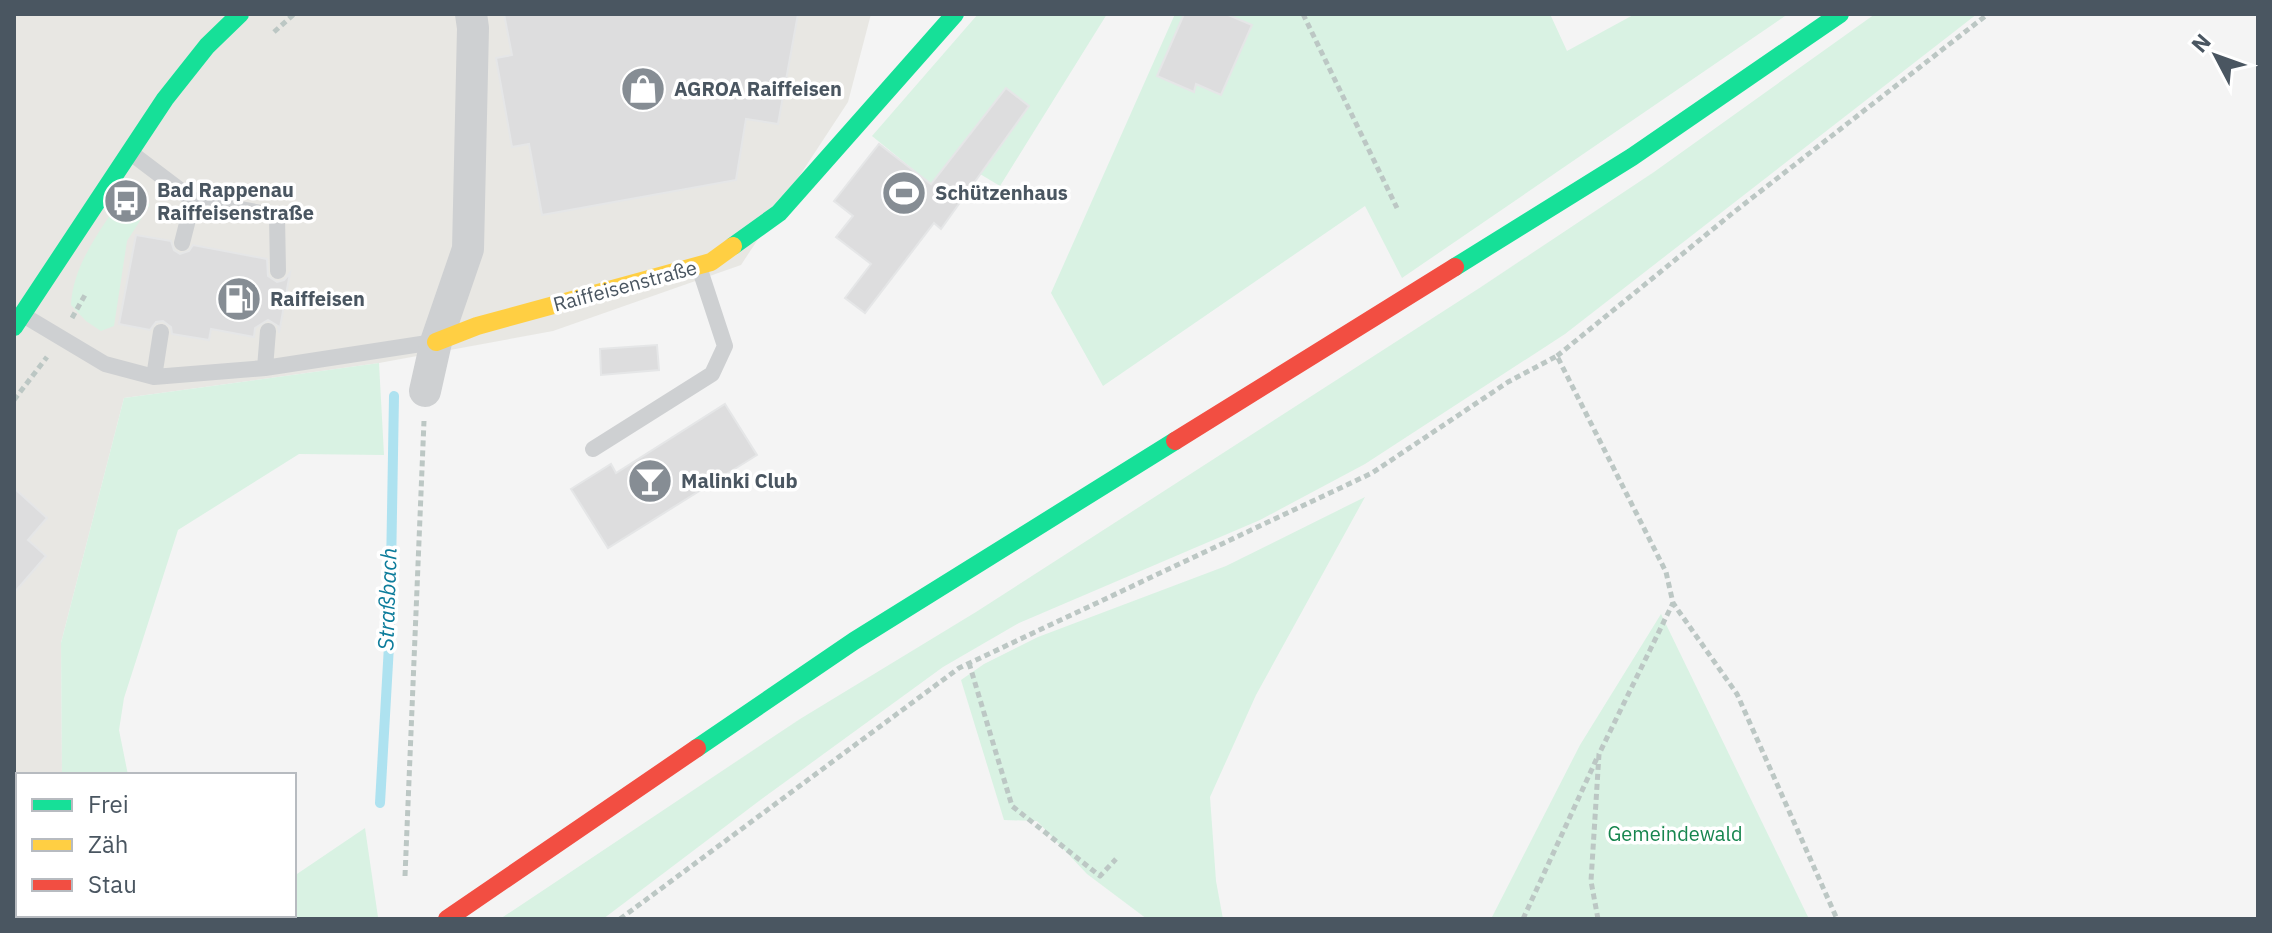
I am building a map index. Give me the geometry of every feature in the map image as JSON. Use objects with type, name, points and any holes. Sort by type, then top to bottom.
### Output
[{"type":"main road","points":[[18,321],[165,99],[207,46],[240,14]]},
{"type":"main road","name":"Raiffeisenstraße","points":[[436,342],[477,326],[711,262],[779,213],[955,14]]},
{"type":"main road","points":[[447,919],[854,641],[1632,157],[1840,14]]},
{"type":"street","points":[[425,391],[436,342],[468,249],[471,14]]},
{"type":"lane","points":[[129,151],[193,200],[277,216],[278,271]]},
{"type":"lane","points":[[182,243],[193,200]]},
{"type":"lane","points":[[593,449],[712,374],[725,346],[698,266]]},
{"type":"lane","points":[[18,321],[61,339],[105,364],[154,377],[265,368],[436,342]]},
{"type":"lane","points":[[265,368],[268,331]]},
{"type":"lane","points":[[154,377],[161,332]]},
{"type":"path","points":[[1303,14],[1397,208]]},
{"type":"path","points":[[620,919],[969,663],[1372,473],[1508,382],[1557,356],[1734,212],[1988,14]]},
{"type":"path","points":[[14,400],[61,339]]},
{"type":"path","points":[[1557,356],[1666,572],[1673,603],[1737,694],[1837,919]]},
{"type":"path","points":[[405,876],[425,391]]},
{"type":"path","points":[[1523,919],[1673,603]]},
{"type":"path","points":[[969,663],[1012,806],[1100,876],[1116,859]]},
{"type":"path","points":[[1598,919],[1591,881],[1599,754]]},
{"type":"shaded area","points":[[14,14],[871,14],[848,102],[741,265],[553,331],[379,363],[124,398],[61,643],[62,773],[16,773],[16,917],[63,919],[14,919]]},
{"type":"green space","points":[[978,14],[1107,14],[1000,186],[980,174],[1028,106],[1006,88],[931,184],[872,136]]},
{"type":"green space","points":[[1175,14],[1550,14],[1567,51],[1635,14],[1788,14],[1402,278],[1365,206],[1103,386],[1051,293]]},
{"type":"green space","points":[[1875,14],[1977,14],[1565,334],[1365,464],[1260,520],[1019,623],[943,667],[603,919],[500,919],[800,719],[976,612],[1481,287],[1654,172]]},
{"type":"green space","points":[[130,186],[150,205],[127,241],[114,326],[101,331],[71,305],[73,289],[92,243]]},
{"type":"green space","points":[[379,363],[384,455],[299,454],[178,530],[124,698],[119,730],[128,773],[62,773],[61,643],[124,398]]},
{"type":"green space","points":[[1365,497],[1256,695],[1210,797],[1216,881],[1223,919],[1147,919],[1087,874],[1037,821],[1004,820],[961,680],[984,664],[1038,637],[1226,566]]},
{"type":"green space","name":"Gemeindewald","points":[[1661,614],[1809,919],[1491,919],[1580,745]]},
{"type":"green space","points":[[365,828],[378,917],[231,919],[296,917],[296,875]]},
{"type":"building","name":"AGROA Raiffeisen","points":[[504,14],[798,14],[778,124],[746,119],[736,180],[542,215],[529,144],[512,147],[496,58],[512,55]]},
{"type":"building","points":[[1184,14],[1226,14],[1252,25],[1221,95],[1196,84],[1194,92],[1157,76]]},
{"type":"building","name":"Schützenhaus","points":[[1006,88],[1029,106],[941,229],[934,223],[865,313],[845,298],[871,264],[836,237],[853,216],[834,201],[879,144],[931,184]]},
{"type":"building","points":[[136,235],[171,241],[174,250],[180,254],[189,251],[193,245],[267,259],[268,276],[277,282],[290,273],[279,333],[278,326],[268,320],[255,328],[254,337],[211,329],[209,340],[172,334],[171,327],[163,321],[156,322],[150,330],[119,324]]},
{"type":"building","points":[[657,345],[659,370],[601,375],[600,349]]},
{"type":"building","name":"Malinki Club","points":[[725,404],[757,455],[608,548],[571,489],[611,464],[616,473]]},
{"type":"building","points":[[14,488],[47,518],[28,540],[46,556],[14,593]]},
{"type":"waterway","name":"Straßbach","points":[[380,803],[390,628],[394,396]]},
{"type":"traffic: fast","points":[[14,327],[165,99],[207,46],[240,14]]},
{"type":"traffic: fast","points":[[733,246],[779,213],[955,14]]},
{"type":"traffic: fast","points":[[1455,267],[1632,157],[1840,14]]},
{"type":"traffic: fast","points":[[697,748],[854,641],[1175,441]]},
{"type":"traffic: slow","points":[[436,342],[477,326],[711,262],[733,246]]},
{"type":"traffic: jam","points":[[1175,441],[1455,267]]},
{"type":"traffic: jam","points":[[447,919],[697,748]]},
{"type":"place","name":"AGROA Raiffeisen","points":[[643,89]]},
{"type":"place","name":"Schützenhaus","points":[[904,193]]},
{"type":"place","name":"Bad Rappenau Raiffeisenstraße","points":[[126,201]]},
{"type":"place","name":"Raiffeisen","points":[[239,299]]},
{"type":"place","name":"Malinki Club","points":[[650,481]]}]
